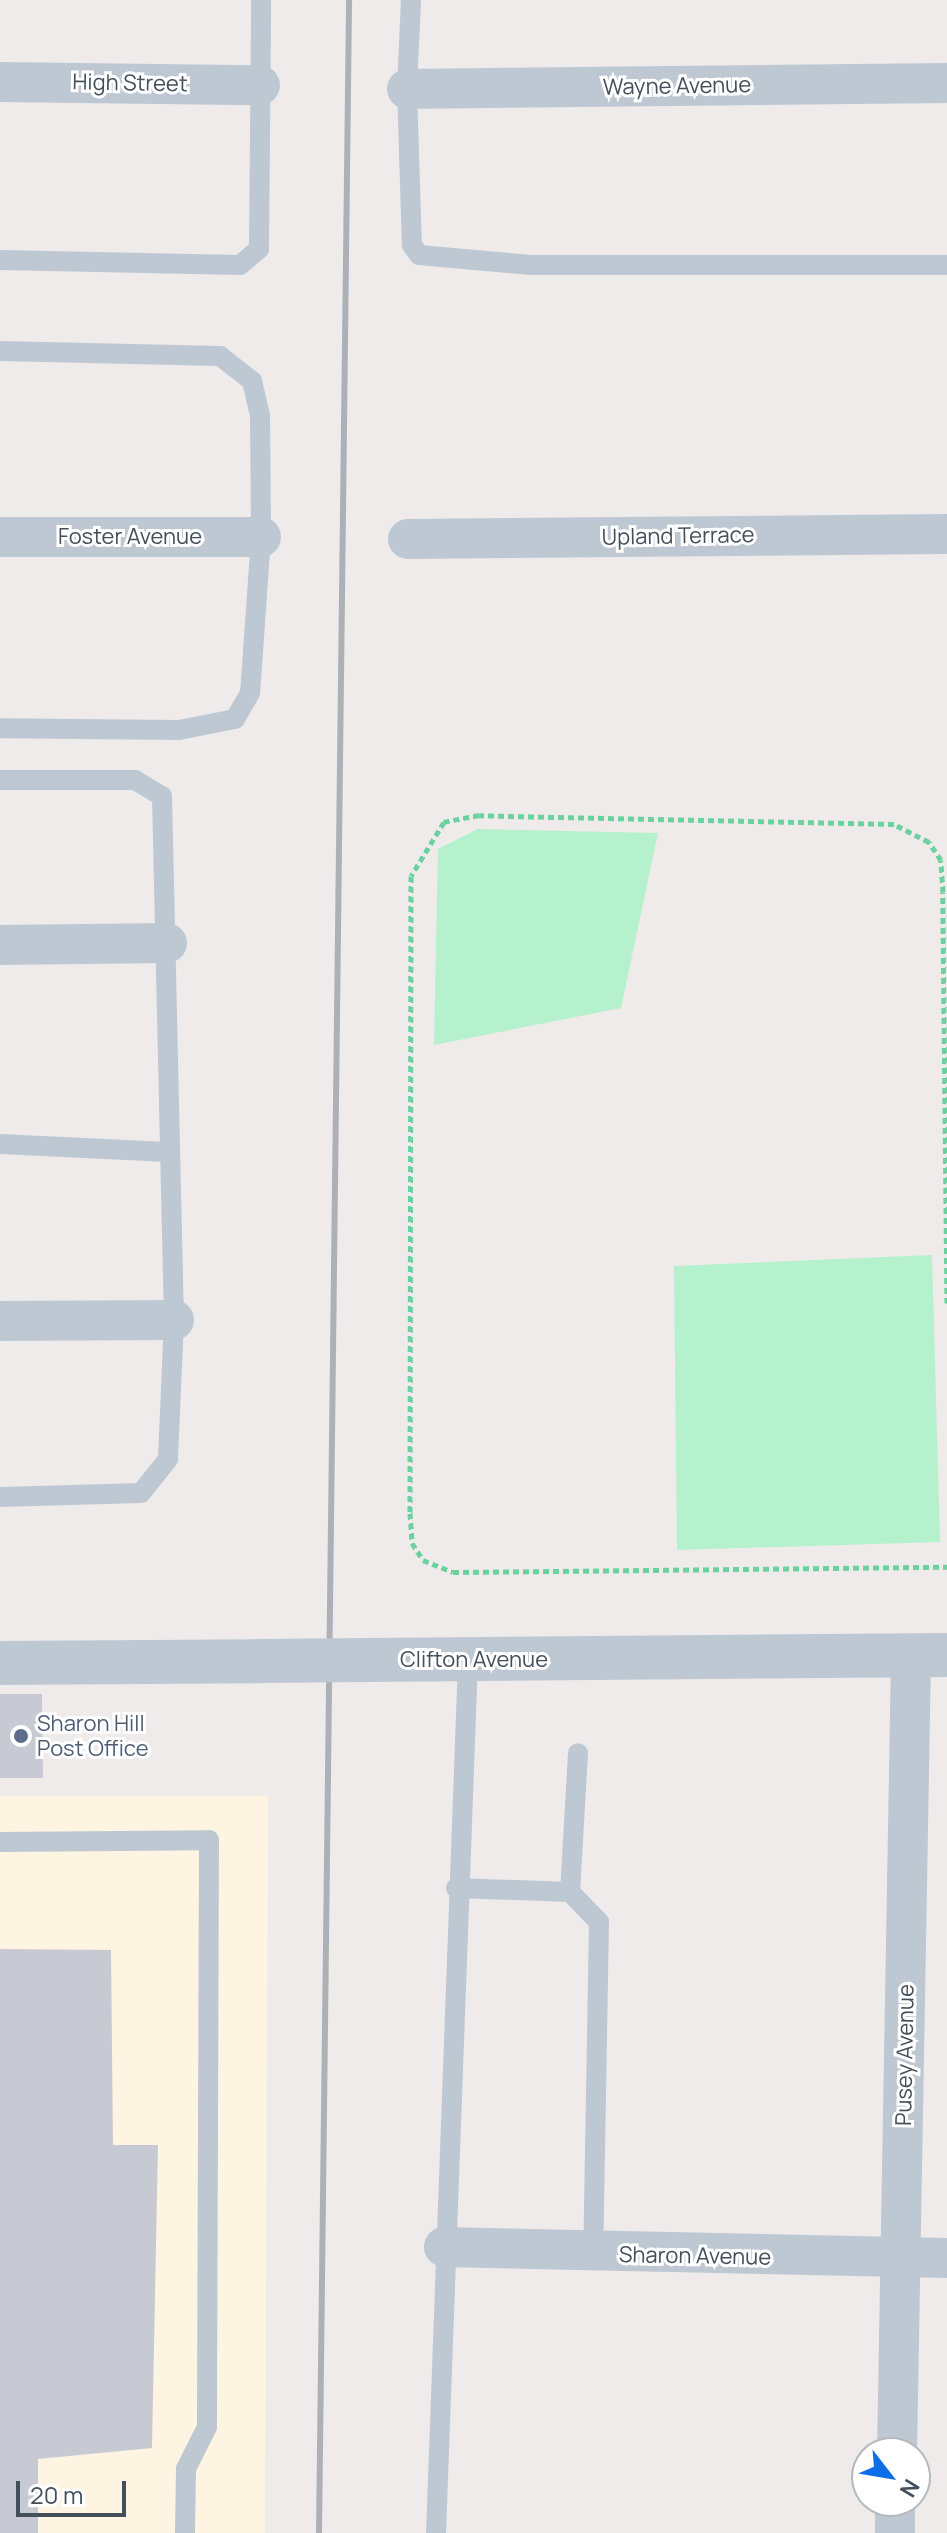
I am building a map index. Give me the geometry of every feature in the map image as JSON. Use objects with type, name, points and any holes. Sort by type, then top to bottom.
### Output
[{"type":"street","name":"High Street","points":[[0,82],[260,85]]},
{"type":"street","name":"Wayne Avenue","points":[[407,89],[947,83]]},
{"type":"street","name":"Upland Terrace","points":[[408,539],[947,534]]},
{"type":"street","name":"Foster Avenue","points":[[0,537],[261,537]]},
{"type":"street","points":[[0,945],[167,943]]},
{"type":"street","points":[[0,1321],[174,1320]]},
{"type":"street","name":"Clifton Avenue","points":[[0,1663],[929,1656]]},
{"type":"street","name":"Pusey Avenue","points":[[897,2437],[929,1656]]},
{"type":"street","name":"Sharon Avenue","points":[[444,2247],[593,2255],[947,2258]]},
{"type":"lane","points":[[0,260],[240,265],[259,249],[261,0]]},
{"type":"lane","points":[[411,0],[407,89],[412,245],[419,255],[532,265],[947,265]]},
{"type":"lane","points":[[0,351],[220,356],[252,381],[255,392],[261,537],[250,693],[235,719],[179,730],[0,728]]},
{"type":"lane","points":[[0,780],[135,780],[162,796],[174,1320],[168,1459],[141,1493],[0,1497]]},
{"type":"lane","points":[[0,1144],[168,1152]]},
{"type":"lane","points":[[436,2533],[456,1888],[468,1660]]},
{"type":"lane","points":[[570,1892],[578,1753]]},
{"type":"lane","points":[[0,1842],[209,1840],[207,2427],[186,2469],[185,2533]]},
{"type":"lane","points":[[456,1888],[570,1892],[599,1922],[593,2255]]},
{"type":"path","points":[[947,1303],[943,892],[941,860],[929,842],[894,824],[479,815],[444,822],[411,876],[410,1513],[412,1543],[423,1560],[469,1572],[947,1567]]},
{"type":"shaded area","points":[[0,1796],[268,1796],[265,2533],[0,2533]]},
{"type":"green space","points":[[478,829],[658,833],[621,1008],[434,1045],[438,849]]},
{"type":"green space","points":[[932,1255],[940,1542],[677,1550],[674,1266]]},
{"type":"building","name":"Sharon Hill Post Office","points":[[0,1694],[42,1694],[43,1778],[0,1778]]},
{"type":"building","points":[[0,1949],[111,1950],[113,2145],[158,2145],[152,2448],[38,2459],[38,2533],[0,2533]]},
{"type":"railway","points":[[319,2533],[349,0]]},
{"type":"place","name":"Sharon Hill Post Office","points":[[21,1736]]}]
